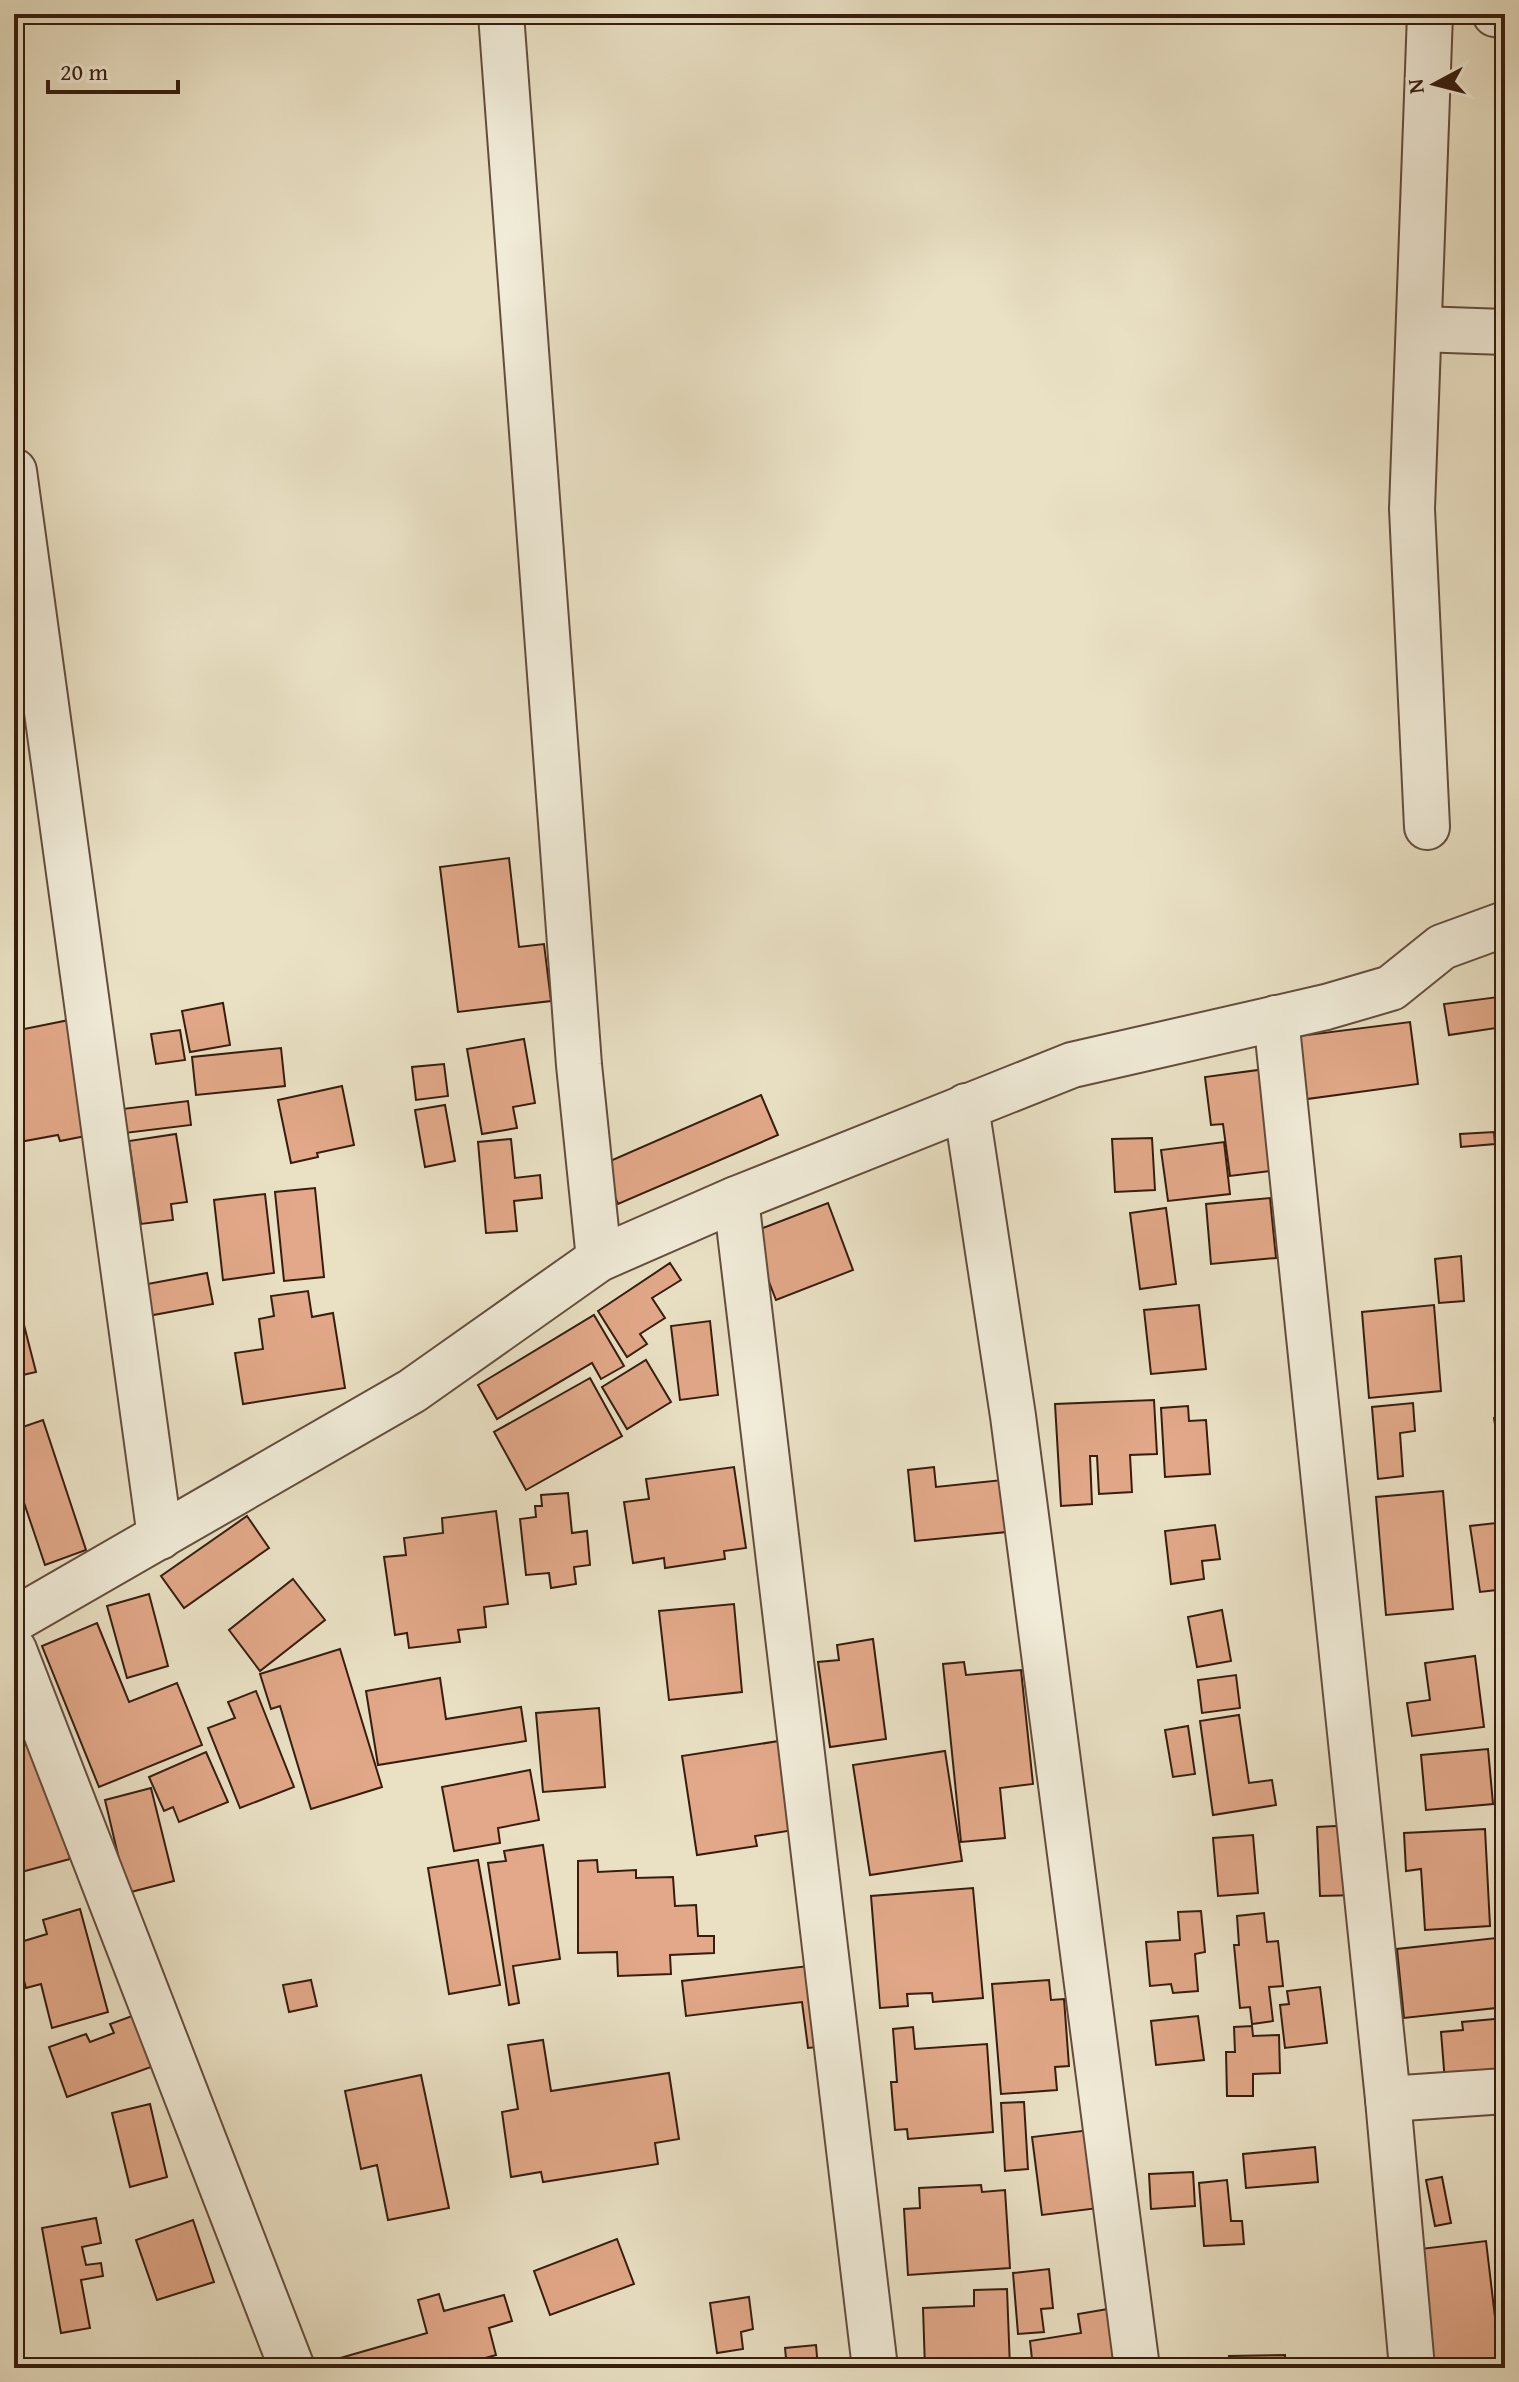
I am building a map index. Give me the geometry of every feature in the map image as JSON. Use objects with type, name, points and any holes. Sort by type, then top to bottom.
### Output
[{"type":"street","points":[[501,14],[579,1065],[599,1259]]},
{"type":"street","points":[[1427,827],[1412,509],[1430,14]]},
{"type":"street","points":[[1495,14],[1505,15]]},
{"type":"street","points":[[1419,329],[1505,332]]},
{"type":"street","points":[[14,471],[160,1537]]},
{"type":"street","points":[[14,1620],[412,1391],[599,1259],[736,1199],[1072,1065],[1391,988],[1442,947],[1505,924]]},
{"type":"street","points":[[1276,1018],[1388,2099],[1412,2368]]},
{"type":"street","points":[[966,1106],[1013,1416],[1137,2368]]},
{"type":"street","points":[[736,1199],[875,2368]]},
{"type":"street","points":[[18,1679],[292,2368]]},
{"type":"street","points":[[1388,2099],[1505,2091]]},
{"type":"building","points":[[509,858],[519,947],[544,944],[551,1001],[458,1012],[440,867]]},
{"type":"building","points":[[1498,997],[1503,1027],[1449,1035],[1444,1004]]},
{"type":"building","points":[[223,1003],[230,1045],[190,1052],[182,1011]]},
{"type":"building","points":[[74,1019],[96,1134],[60,1141],[58,1135],[14,1143],[14,1031]]},
{"type":"building","points":[[1410,1022],[1418,1084],[1307,1099],[1299,1036]]},
{"type":"building","points":[[180,1030],[185,1060],[156,1064],[151,1034]]},
{"type":"building","points":[[524,1039],[535,1103],[513,1107],[517,1128],[482,1134],[467,1049]]},
{"type":"building","points":[[281,1048],[285,1086],[196,1095],[192,1057]]},
{"type":"building","points":[[444,1064],[448,1096],[416,1100],[412,1067]]},
{"type":"building","points":[[1273,1068],[1286,1169],[1230,1176],[1223,1124],[1211,1125],[1205,1077]]},
{"type":"building","points":[[342,1086],[354,1145],[317,1153],[318,1157],[291,1163],[278,1100]]},
{"type":"building","points":[[761,1095],[778,1135],[618,1204],[601,1165]]},
{"type":"building","points":[[188,1101],[191,1125],[125,1133],[122,1109]]},
{"type":"building","points":[[445,1105],[455,1161],[425,1167],[415,1110]]},
{"type":"building","points":[[1494,1132],[1495,1144],[1461,1147],[1460,1134]]},
{"type":"building","points":[[176,1134],[187,1202],[171,1204],[173,1220],[141,1224],[129,1141]]},
{"type":"building","points":[[1152,1138],[1155,1190],[1115,1192],[1112,1139]]},
{"type":"building","points":[[511,1139],[515,1178],[540,1175],[542,1198],[514,1201],[517,1231],[486,1233],[478,1142]]},
{"type":"building","points":[[1224,1142],[1230,1194],[1168,1201],[1161,1150]]},
{"type":"building","points":[[315,1188],[324,1277],[284,1281],[275,1192]]},
{"type":"building","points":[[265,1194],[274,1273],[223,1280],[214,1200]]},
{"type":"building","points":[[1270,1198],[1276,1258],[1211,1264],[1206,1204]]},
{"type":"building","points":[[828,1203],[853,1270],[776,1300],[750,1233]]},
{"type":"building","points":[[1166,1208],[1176,1284],[1140,1289],[1130,1213]]},
{"type":"building","points":[[1461,1256],[1464,1301],[1439,1303],[1435,1259]]},
{"type":"building","points":[[670,1263],[681,1280],[652,1298],[665,1318],[640,1334],[647,1344],[627,1357],[598,1311]]},
{"type":"building","points":[[207,1273],[213,1304],[148,1316],[142,1285]]},
{"type":"building","points":[[14,1286],[36,1372],[14,1377]]},
{"type":"building","points":[[308,1291],[312,1317],[333,1313],[345,1388],[243,1404],[235,1353],[263,1349],[259,1319],[274,1316],[271,1296]]},
{"type":"building","points":[[1199,1305],[1206,1369],[1151,1374],[1144,1310]]},
{"type":"building","points":[[1434,1305],[1441,1391],[1369,1398],[1362,1312]]},
{"type":"building","points":[[594,1315],[624,1366],[601,1379],[592,1363],[497,1419],[478,1385]]},
{"type":"building","points":[[710,1321],[718,1395],[680,1400],[671,1326]]},
{"type":"building","points":[[646,1360],[671,1402],[627,1429],[602,1387]]},
{"type":"building","points":[[590,1378],[622,1436],[526,1490],[494,1432]]},
{"type":"building","points":[[1154,1400],[1157,1454],[1130,1455],[1132,1492],[1099,1494],[1097,1456],[1090,1456],[1092,1504],[1061,1506],[1055,1404]]},
{"type":"building","points":[[1413,1403],[1415,1431],[1400,1433],[1403,1476],[1378,1479],[1372,1407]]},
{"type":"building","points":[[1188,1406],[1189,1421],[1206,1420],[1210,1474],[1165,1477],[1161,1408]]},
{"type":"building","points":[[1505,1416],[1505,1456],[1500,1457],[1494,1418]]},
{"type":"building","points":[[43,1420],[86,1550],[45,1565],[14,1473],[14,1430]]},
{"type":"building","points":[[734,1467],[746,1548],[724,1551],[725,1559],[665,1568],[664,1558],[633,1563],[624,1502],[649,1499],[646,1479]]},
{"type":"building","points":[[934,1467],[936,1487],[1012,1479],[1017,1531],[915,1541],[908,1470]]},
{"type":"building","points":[[1443,1491],[1453,1609],[1386,1615],[1376,1497]]},
{"type":"building","points":[[568,1493],[572,1533],[587,1531],[590,1565],[574,1567],[576,1584],[551,1588],[549,1573],[526,1575],[520,1519],[536,1517],[535,1506],[542,1506],[541,1495]]},
{"type":"building","points":[[496,1511],[508,1604],[484,1607],[486,1627],[458,1630],[460,1642],[409,1648],[407,1633],[395,1635],[384,1557],[406,1555],[404,1538],[443,1533],[442,1518]]},
{"type":"building","points":[[247,1516],[269,1548],[184,1608],[161,1576]]},
{"type":"building","points":[[1505,1522],[1505,1589],[1480,1592],[1470,1526]]},
{"type":"building","points":[[1215,1525],[1220,1559],[1202,1561],[1204,1579],[1171,1584],[1165,1531]]},
{"type":"building","points":[[293,1579],[325,1620],[260,1671],[229,1630]]},
{"type":"building","points":[[149,1594],[168,1666],[127,1678],[107,1606]]},
{"type":"building","points":[[734,1604],[742,1692],[669,1700],[659,1611]]},
{"type":"building","points":[[1222,1610],[1231,1661],[1197,1667],[1188,1617]]},
{"type":"building","points":[[97,1623],[129,1702],[177,1683],[202,1745],[99,1787],[42,1646]]},
{"type":"building","points":[[873,1639],[886,1739],[830,1747],[818,1662],[839,1660],[837,1645]]},
{"type":"building","points":[[340,1649],[382,1787],[311,1809],[280,1706],[271,1709],[260,1674]]},
{"type":"building","points":[[1505,1652],[1505,1701],[1500,1702],[1495,1653]]},
{"type":"building","points":[[1475,1656],[1484,1727],[1412,1736],[1407,1703],[1430,1700],[1425,1663]]},
{"type":"building","points":[[964,1662],[966,1675],[1021,1670],[1033,1784],[1000,1788],[1005,1838],[961,1842],[943,1664]]},
{"type":"building","points":[[1236,1675],[1240,1708],[1202,1713],[1198,1680]]},
{"type":"building","points":[[440,1678],[446,1719],[521,1707],[526,1741],[378,1765],[366,1691]]},
{"type":"building","points":[[256,1691],[294,1787],[240,1808],[208,1728],[235,1718],[228,1702]]},
{"type":"building","points":[[599,1708],[605,1787],[543,1792],[536,1713]]},
{"type":"building","points":[[1239,1715],[1249,1783],[1272,1780],[1276,1805],[1213,1815],[1200,1721]]},
{"type":"building","points":[[1188,1726],[1195,1774],[1173,1777],[1165,1730]]},
{"type":"building","points":[[779,1741],[794,1830],[755,1836],[757,1846],[697,1855],[682,1756]]},
{"type":"building","points":[[38,1742],[70,1859],[14,1874],[14,1748]]},
{"type":"building","points":[[1488,1749],[1493,1804],[1426,1810],[1421,1755]]},
{"type":"building","points":[[945,1751],[962,1861],[870,1875],[853,1765]]},
{"type":"building","points":[[206,1752],[228,1802],[179,1822],[173,1807],[164,1811],[149,1777]]},
{"type":"building","points":[[530,1770],[539,1820],[498,1828],[500,1843],[454,1851],[442,1787]]},
{"type":"building","points":[[151,1788],[174,1881],[127,1893],[105,1800]]},
{"type":"building","points":[[1355,1825],[1358,1895],[1320,1896],[1317,1827]]},
{"type":"building","points":[[1485,1829],[1490,1926],[1425,1930],[1421,1869],[1406,1871],[1404,1833]]},
{"type":"building","points":[[1253,1835],[1258,1893],[1218,1896],[1213,1838]]},
{"type":"building","points":[[543,1845],[560,1959],[513,1966],[519,2003],[509,2005],[488,1863],[506,1861],[504,1851]]},
{"type":"building","points":[[478,1860],[500,1985],[449,1994],[428,1868]]},
{"type":"building","points":[[597,1860],[598,1872],[636,1870],[636,1878],[673,1877],[675,1906],[696,1905],[698,1936],[714,1936],[714,1953],[670,1955],[671,1974],[618,1976],[617,1952],[578,1953],[578,1861]]},
{"type":"building","points":[[973,1888],[983,1998],[933,2002],[932,1993],[907,1994],[908,2006],[880,2008],[871,1896]]},
{"type":"building","points":[[80,1909],[108,2012],[52,2028],[41,1984],[26,1988],[14,1944],[47,1934],[43,1920]]},
{"type":"building","points":[[1201,1911],[1205,1952],[1195,1954],[1198,1991],[1173,1993],[1171,1984],[1150,1986],[1146,1942],[1180,1940],[1178,1912]]},
{"type":"building","points":[[1264,1913],[1267,1942],[1278,1941],[1283,1986],[1269,1987],[1273,2021],[1252,2024],[1250,2007],[1240,2008],[1234,1945],[1239,1945],[1237,1916]]},
{"type":"building","points":[[1505,1937],[1505,2007],[1404,2018],[1397,1949]]},
{"type":"building","points":[[817,1965],[827,2046],[808,2048],[802,2002],[686,2016],[682,1981]]},
{"type":"building","points":[[311,1980],[317,2006],[289,2012],[283,1985]]},
{"type":"building","points":[[1049,1980],[1051,2000],[1064,1999],[1069,2066],[1055,2067],[1057,2090],[1001,2094],[992,1984]]},
{"type":"building","points":[[1320,1987],[1327,2043],[1285,2048],[1280,2005],[1289,2004],[1287,1991]]},
{"type":"building","points":[[135,2015],[154,2066],[67,2097],[49,2047],[86,2034],[90,2042],[114,2033],[110,2024]]},
{"type":"building","points":[[1198,2016],[1204,2060],[1156,2065],[1151,2021]]},
{"type":"building","points":[[1505,2018],[1505,2076],[1445,2082],[1441,2032],[1463,2030],[1462,2022]]},
{"type":"building","points":[[1252,2026],[1253,2036],[1279,2035],[1280,2073],[1253,2074],[1253,2096],[1227,2096],[1226,2052],[1235,2052],[1234,2027]]},
{"type":"building","points":[[913,2027],[915,2049],[987,2044],[993,2132],[908,2139],[907,2129],[895,2130],[891,2082],[897,2082],[893,2029]]},
{"type":"building","points":[[543,2040],[551,2091],[669,2073],[679,2139],[655,2143],[658,2164],[543,2182],[541,2172],[511,2177],[502,2112],[518,2109],[508,2045]]},
{"type":"building","points":[[421,2075],[449,2208],[388,2220],[377,2165],[361,2169],[345,2091]]},
{"type":"building","points":[[1024,2102],[1028,2169],[1005,2171],[1001,2103]]},
{"type":"building","points":[[150,2104],[167,2177],[130,2187],[112,2113]]},
{"type":"building","points":[[1090,2130],[1099,2208],[1042,2215],[1032,2137]]},
{"type":"building","points":[[1315,2147],[1318,2182],[1246,2188],[1243,2154]]},
{"type":"building","points":[[1193,2172],[1195,2206],[1151,2209],[1149,2174]]},
{"type":"building","points":[[1442,2177],[1451,2223],[1435,2226],[1426,2180]]},
{"type":"building","points":[[1227,2180],[1231,2221],[1242,2221],[1244,2244],[1204,2246],[1199,2183]]},
{"type":"building","points":[[981,2185],[982,2192],[1005,2190],[1010,2268],[908,2275],[904,2209],[920,2208],[919,2188]]},
{"type":"building","points":[[96,2218],[101,2243],[82,2247],[86,2265],[101,2263],[103,2276],[81,2280],[90,2328],[61,2333],[42,2228]]},
{"type":"building","points":[[193,2220],[214,2282],[157,2300],[136,2240]]},
{"type":"building","points":[[617,2239],[634,2284],[550,2315],[534,2271]]},
{"type":"building","points":[[1486,2241],[1501,2368],[1425,2368],[1412,2250]]},
{"type":"building","points":[[1505,2241],[1505,2354],[1495,2242]]},
{"type":"building","points":[[1049,2269],[1053,2308],[1041,2309],[1044,2332],[1018,2334],[1013,2273]]},
{"type":"building","points":[[1007,2289],[1010,2368],[925,2368],[923,2308],[974,2306],[974,2290]]},
{"type":"building","points":[[439,2294],[444,2311],[504,2295],[512,2321],[489,2328],[496,2355],[450,2368],[332,2368],[330,2361],[427,2333],[418,2300]]},
{"type":"building","points":[[749,2297],[753,2329],[741,2332],[743,2349],[717,2353],[710,2303]]},
{"type":"building","points":[[1114,2308],[1122,2368],[1033,2368],[1030,2341],[1081,2333],[1078,2314]]},
{"type":"building","points":[[816,2345],[818,2368],[787,2368],[785,2348]]},
{"type":"building","points":[[1285,2355],[1285,2368],[1229,2368],[1229,2356]]}]
